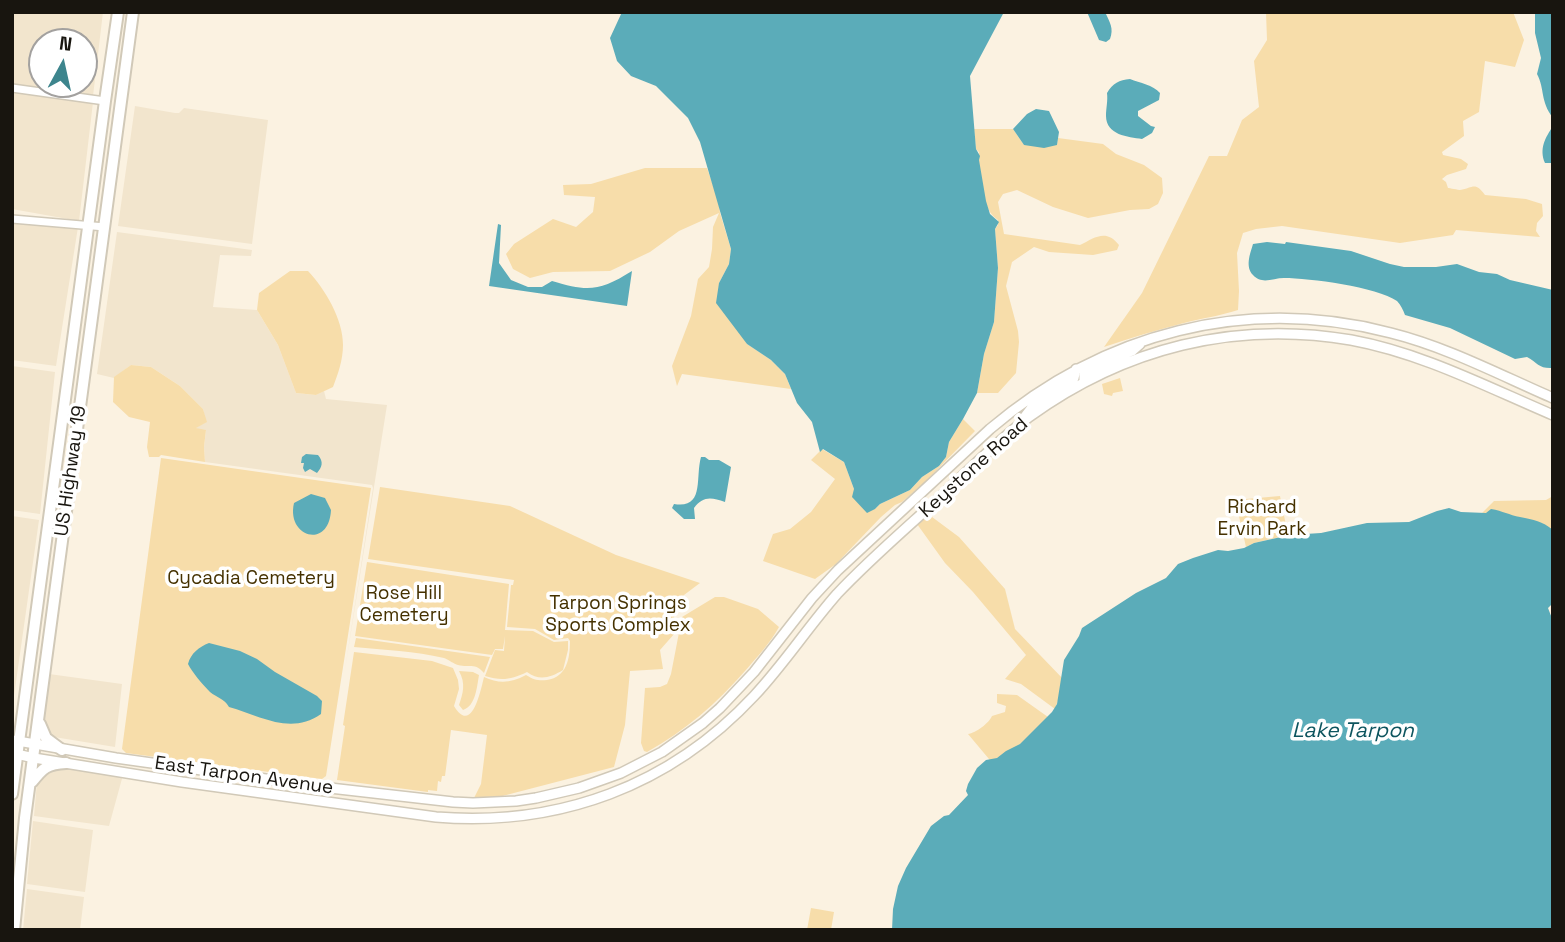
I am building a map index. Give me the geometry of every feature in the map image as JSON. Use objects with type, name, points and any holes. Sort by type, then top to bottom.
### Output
[{"type":"highway","name":"US Highway 19","points":[[13,785],[16,740],[23,711],[118,12]]},
{"type":"highway","name":"US Highway 19","points":[[14,930],[30,784],[133,12]]},
{"type":"highway","points":[[114,38],[115,91],[122,102]]},
{"type":"highway","points":[[76,325],[78,362],[84,373]]},
{"type":"highway","points":[[70,371],[76,386],[75,438]]},
{"type":"highway","points":[[12,726],[23,711]]},
{"type":"highway","points":[[39,719],[46,738],[62,750]]},
{"type":"highway","points":[[30,784],[45,767],[66,763]]},
{"type":"main road","name":"Keystone Road","points":[[476,803],[536,798],[579,788],[640,764],[683,738],[712,716],[738,691],[812,598],[838,570],[1008,413],[1076,369],[1144,340],[1200,326],[1236,321],[1303,319],[1346,323],[1423,342],[1553,398]]},
{"type":"main road","name":"Keystone Road","points":[[476,819],[527,816],[590,802],[645,779],[691,752],[721,729],[757,693],[849,581],[1018,426],[1084,382],[1126,362],[1201,341],[1255,335],[1302,334],[1338,338],[1372,344],[1419,358],[1553,415]]},
{"type":"main road","points":[[1084,382],[1084,375],[1088,370],[1132,351],[1144,340]]},
{"type":"main road","points":[[1018,426],[1032,406],[1069,383],[1074,378],[1076,369]]},
{"type":"main road","name":"East Tarpon Avenue","points":[[16,740],[62,750],[215,772],[394,796],[476,803]]},
{"type":"main road","name":"East Tarpon Avenue","points":[[15,754],[405,813],[476,819]]},
{"type":"main road","points":[[167,779],[176,776],[203,780],[215,772]]},
{"type":"street","points":[[12,88],[105,101]]},
{"type":"street","points":[[12,219],[105,227]]},
{"type":"shaded area","points":[[12,12],[103,12],[98,54],[98,28],[28,28],[28,87],[12,85]]},
{"type":"shaded area","points":[[12,91],[28,93],[28,98],[64,98],[93,102],[79,221],[12,209]]},
{"type":"shaded area","points":[[135,106],[175,113],[184,108],[268,120],[252,244],[118,226]]},
{"type":"shaded area","points":[[12,221],[78,227],[56,366],[12,360]]},
{"type":"shaded area","points":[[117,232],[252,250],[251,256],[220,255],[213,307],[257,310],[278,345],[296,393],[316,395],[324,391],[326,399],[387,405],[344,676],[372,485],[205,462],[206,431],[195,428],[206,422],[203,409],[180,386],[151,367],[131,365],[114,378],[97,374]]},
{"type":"shaded area","points":[[12,366],[55,372],[40,514],[12,510]]},
{"type":"shaded area","points":[[12,516],[39,520],[12,710]]},
{"type":"shaded area","points":[[49,674],[122,684],[115,747],[48,736],[42,718]]},
{"type":"shaded area","points":[[64,766],[123,775],[109,826],[34,816],[37,782],[52,767]]},
{"type":"shaded area","points":[[33,821],[93,830],[85,892],[27,884]]},
{"type":"shaded area","points":[[27,889],[84,897],[80,930],[23,930]]},
{"type":"green space","points":[[1266,12],[1513,12],[1524,40],[1515,67],[1485,61],[1479,112],[1463,121],[1464,136],[1442,152],[1443,155],[1461,159],[1468,164],[1466,169],[1442,179],[1448,188],[1460,190],[1476,187],[1485,195],[1526,199],[1542,204],[1543,216],[1537,223],[1536,231],[1540,237],[1456,230],[1453,235],[1400,243],[1282,226],[1256,229],[1243,233],[1237,253],[1238,310],[1164,328],[1104,347],[1142,293],[1209,156],[1227,156],[1242,120],[1259,107],[1254,61],[1267,40]]},
{"type":"green space","points":[[974,129],[1013,129],[1024,145],[1057,145],[1058,138],[1103,144],[1116,154],[1144,165],[1162,178],[1163,193],[1158,204],[1149,209],[1088,218],[1053,207],[1017,190],[1003,194],[998,202],[1004,234],[1080,245],[1095,237],[1105,236],[1119,245],[1117,250],[1093,255],[1049,252],[1034,247],[1012,262],[1006,286],[1018,331],[1016,373],[998,393],[977,393],[984,354],[994,322],[998,268],[995,229],[998,220],[990,212],[985,199]]},
{"type":"green space","points":[[645,168],[707,168],[731,249],[729,264],[719,283],[747,344],[771,360],[785,374],[791,389],[682,374],[677,386],[672,366],[691,316],[698,279],[709,267],[713,227],[719,213],[679,231],[650,252],[610,271],[553,272],[530,278],[513,269],[506,254],[514,244],[553,219],[576,227],[593,212],[595,197],[564,195],[563,185],[591,184]]},
{"type":"green space","points":[[290,271],[308,271],[327,295],[340,325],[342,356],[333,387],[316,395],[296,393],[278,345],[257,310],[259,293]]},
{"type":"green space","points":[[131,365],[151,367],[180,386],[203,409],[207,422],[196,428],[206,430],[205,462],[161,455],[149,457],[147,447],[150,422],[129,417],[113,402],[114,377]]},
{"type":"green space","points":[[1120,378],[1123,391],[1113,393],[1112,396],[1104,394],[1102,384]]},
{"type":"green space","points":[[963,419],[975,431],[923,484],[881,517],[836,564],[815,579],[763,561],[773,534],[790,529],[811,512],[835,479],[811,460],[822,449],[844,462],[854,489],[875,509],[910,490],[922,477],[939,466],[946,457],[949,442]]},
{"type":"green space","name":"Cycadia Cemetery","points":[[161,458],[371,488],[326,776],[322,779],[126,753],[122,749]]},
{"type":"green space","name":"Tarpon Springs Sports Complex","points":[[380,487],[510,506],[616,555],[700,583],[684,595],[674,609],[675,633],[660,650],[663,669],[630,671],[625,725],[614,767],[487,800],[473,800],[481,784],[487,735],[451,730],[445,776],[442,776],[441,782],[438,781],[437,791],[337,780],[354,652],[432,661],[453,668],[459,689],[454,706],[460,714],[466,716],[475,707],[484,677],[505,682],[526,675],[536,680],[547,680],[563,671],[569,654],[568,638],[554,640],[535,629],[507,627],[511,585],[514,580],[368,559]]},
{"type":"green space","name":"Richard Ervin Park","points":[[1280,496],[1288,535],[1246,547],[1236,503],[1246,499]]},
{"type":"green space","points":[[1553,496],[1553,536],[1493,514],[1482,513],[1494,501],[1546,500]]},
{"type":"green space","points":[[928,514],[959,537],[1005,589],[1015,629],[1065,681],[1055,709],[1021,684],[1005,679],[1026,655],[945,563],[917,524]]},
{"type":"green space","name":"Rose Hill Cemetery","points":[[367,562],[509,584],[505,630],[533,631],[554,642],[568,641],[563,670],[545,677],[536,677],[527,672],[506,679],[485,676],[495,650],[504,651],[505,636],[503,649],[495,649],[492,655],[355,636]]},
{"type":"green space","points":[[715,597],[724,597],[758,609],[779,627],[768,644],[712,705],[674,735],[647,752],[644,751],[641,743],[645,688],[667,684],[682,617]]},
{"type":"green space","points":[[356,638],[490,657],[484,673],[475,666],[458,665],[444,658],[354,647]]},
{"type":"green space","points":[[459,671],[479,675],[473,700],[463,710],[459,705],[463,684]]},
{"type":"green space","points":[[997,694],[1017,695],[1048,717],[994,765],[968,734],[982,727],[992,716],[1005,712],[1006,706],[997,703]]},
{"type":"green space","points":[[811,908],[834,912],[831,930],[807,930]]},
{"type":"water","points":[[622,12],[1004,12],[970,76],[976,149],[980,156],[986,201],[990,214],[999,222],[995,229],[998,268],[994,322],[984,354],[977,393],[949,442],[946,457],[910,490],[867,513],[852,497],[854,489],[844,462],[823,449],[820,452],[812,422],[797,403],[785,374],[771,360],[747,344],[716,303],[719,283],[729,264],[731,249],[700,142],[688,118],[656,86],[631,76],[617,61],[610,38]]},
{"type":"water","points":[[1087,12],[1105,12],[1112,32],[1106,42],[1099,40]]},
{"type":"water","points":[[1535,12],[1553,12],[1553,118],[1546,106],[1537,74],[1541,58],[1535,33]]},
{"type":"water","points":[[1130,79],[1150,86],[1160,93],[1159,100],[1138,111],[1138,116],[1155,127],[1152,133],[1142,139],[1119,134],[1107,122],[1107,93],[1117,83]]},
{"type":"water","points":[[1036,109],[1049,111],[1059,132],[1057,145],[1044,148],[1024,145],[1013,129],[1027,114]]},
{"type":"water","points":[[1553,126],[1553,163],[1545,163],[1544,144]]},
{"type":"water","points":[[498,224],[501,225],[499,263],[511,280],[528,287],[542,287],[552,281],[575,287],[594,288],[611,283],[632,271],[627,306],[489,286]]},
{"type":"water","points":[[1267,242],[1351,251],[1404,267],[1457,264],[1553,290],[1553,368],[1542,367],[1527,357],[1515,359],[1450,328],[1405,315],[1397,301],[1374,292],[1309,280],[1260,280],[1251,272],[1250,256],[1253,244]]},
{"type":"water","points":[[306,454],[318,455],[320,458],[322,464],[317,473],[310,469],[305,472],[304,463],[301,463]]},
{"type":"water","points":[[701,457],[719,460],[731,467],[725,502],[704,500],[694,508],[695,519],[684,519],[672,508],[674,504],[690,502],[695,497]]},
{"type":"water","points":[[311,494],[325,498],[331,510],[329,523],[323,531],[316,534],[302,531],[293,515],[294,503]]},
{"type":"water","name":"Lake Tarpon","points":[[1449,508],[1461,512],[1486,513],[1491,509],[1538,521],[1553,530],[1553,603],[1548,608],[1553,621],[1553,930],[892,930],[898,886],[931,826],[949,815],[968,795],[968,784],[977,768],[986,760],[997,758],[1020,744],[1052,712],[1057,704],[1064,660],[1082,628],[1136,593],[1166,578],[1178,564],[1193,558],[1290,535],[1321,533],[1367,523],[1409,522]]},
{"type":"water","points":[[209,643],[240,651],[257,659],[317,696],[322,701],[321,714],[309,720],[286,724],[229,707],[207,689],[188,664],[196,651]]}]
